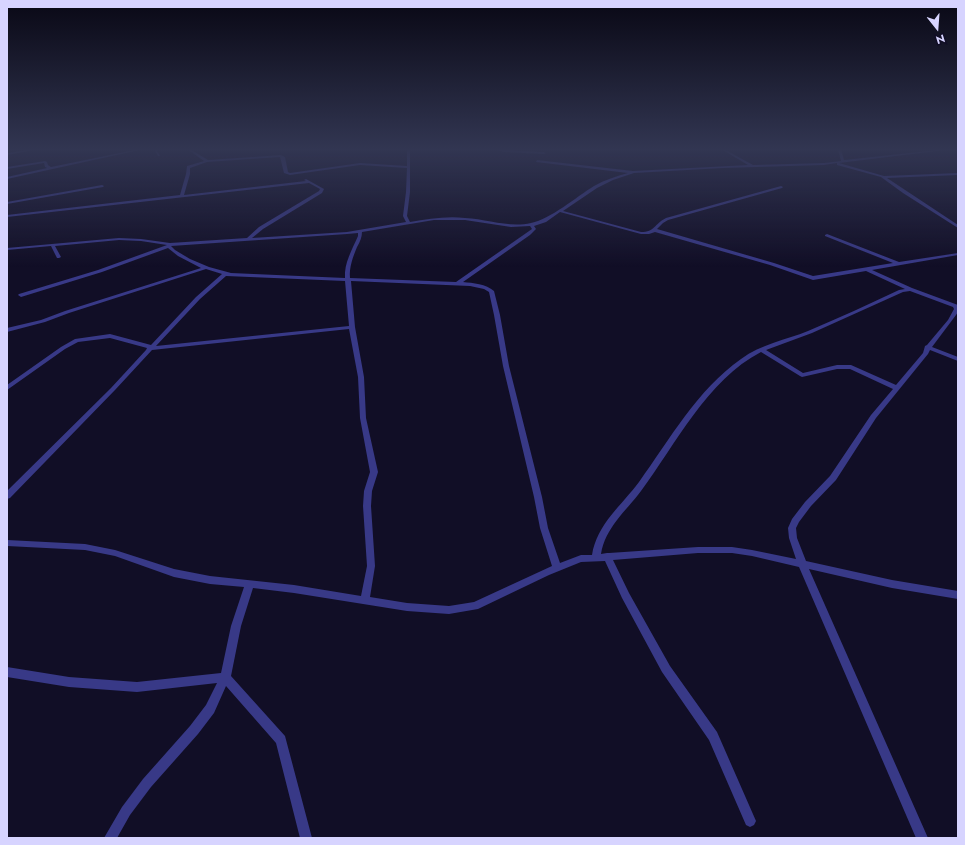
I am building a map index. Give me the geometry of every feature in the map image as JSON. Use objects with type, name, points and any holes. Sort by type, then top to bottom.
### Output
[{"type":"street","points":[[7,203],[88,188]]},
{"type":"street","points":[[182,196],[184,188]]},
{"type":"street","points":[[7,216],[251,188]]},
{"type":"street","points":[[248,239],[261,228],[321,192],[321,188]]},
{"type":"street","points":[[408,188],[405,216],[408,222]]},
{"type":"street","points":[[7,249],[128,239],[169,245],[360,232],[434,218],[449,218],[511,226],[531,225],[540,222],[559,211],[594,188]]},
{"type":"street","points":[[559,211],[649,233],[661,222],[667,219],[776,188]]},
{"type":"street","points":[[899,188],[958,226]]},
{"type":"street","points":[[458,283],[528,234],[534,229],[531,225]]},
{"type":"street","points":[[654,230],[772,264],[812,278],[958,254]]},
{"type":"street","points":[[360,232],[360,236],[347,269],[352,327],[361,377],[363,418],[374,472],[368,491],[366,506],[371,566],[365,600]]},
{"type":"street","points":[[827,235],[899,264]]},
{"type":"street","points":[[52,245],[59,257]]},
{"type":"street","points":[[169,245],[174,252],[205,268],[225,274],[349,280],[458,283],[482,286],[492,293],[506,366],[538,497],[544,528],[556,568]]},
{"type":"street","points":[[21,295],[100,271],[169,245]]},
{"type":"street","points":[[7,330],[43,321],[205,268]]},
{"type":"street","points":[[868,270],[910,289],[957,307],[957,309],[954,316],[927,347],[926,354],[873,417],[833,478],[808,504],[795,521],[792,528],[793,538],[802,563],[922,838]]},
{"type":"street","points":[[7,496],[109,394],[150,348],[203,293],[225,274]]},
{"type":"street","points":[[596,557],[598,541],[606,527],[638,489],[712,388],[741,361],[762,350],[810,332],[901,291],[910,289]]},
{"type":"street","points":[[7,388],[69,344],[77,340],[110,336],[150,348],[352,327]]},
{"type":"street","points":[[927,347],[958,359]]},
{"type":"street","points":[[762,350],[802,376],[830,368],[851,367],[863,371],[897,388]]},
{"type":"street","points":[[7,544],[70,546],[98,549],[115,552],[160,569],[185,576],[249,585],[294,589],[407,607],[449,610],[475,606],[556,568],[581,559],[714,549],[744,551],[892,584],[958,595]]},
{"type":"street","points":[[607,556],[626,595],[666,669],[712,736],[750,821]]},
{"type":"street","points":[[110,838],[126,811],[210,709],[225,676],[236,626],[249,585]]},
{"type":"street","points":[[7,672],[69,682],[138,687],[225,676]]},
{"type":"street","points":[[225,676],[281,740],[306,838]]}]
